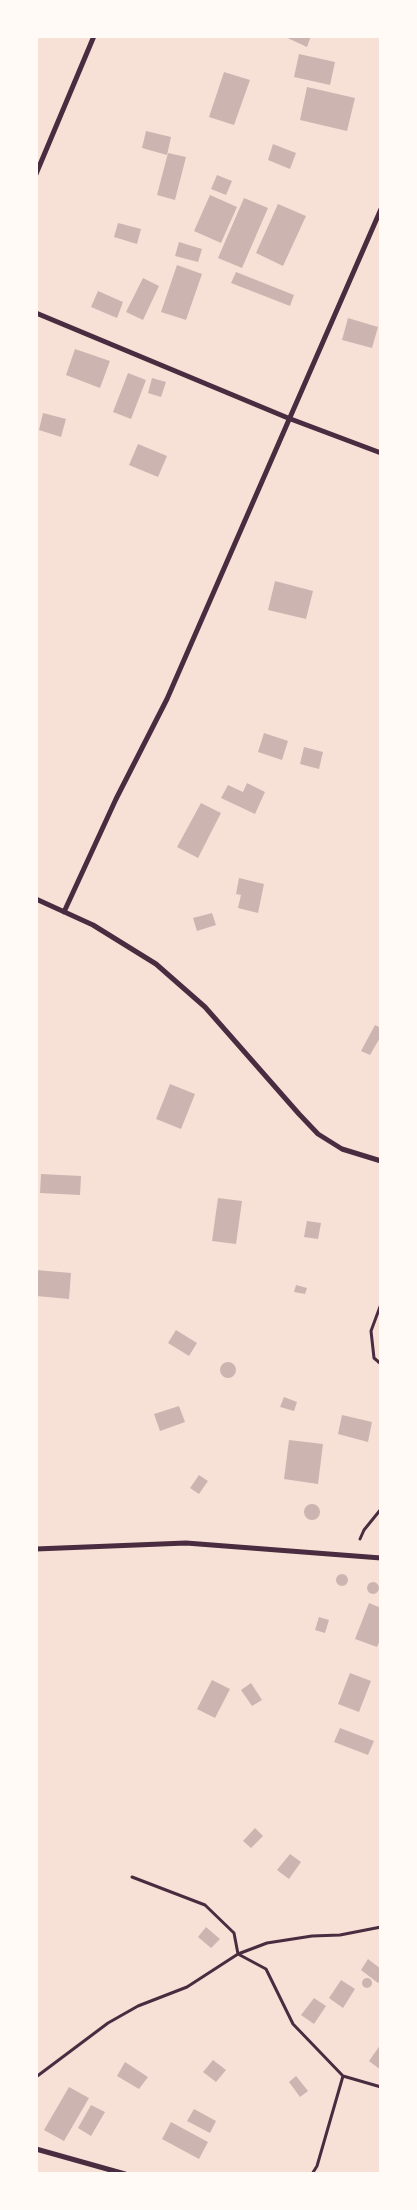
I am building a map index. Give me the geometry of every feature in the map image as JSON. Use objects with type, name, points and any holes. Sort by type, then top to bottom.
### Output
[{"type":"street","points":[[36,174],[94,36]]},
{"type":"street","points":[[64,912],[116,799],[167,699],[288,418],[381,209]]},
{"type":"street","points":[[36,313],[288,418],[381,452]]},
{"type":"street","points":[[36,899],[93,925],[156,964],[198,1001],[318,1134],[342,1149],[381,1162]]},
{"type":"street","points":[[36,1549],[186,1543],[381,1558]]},
{"type":"street","points":[[36,2149],[125,2174]]},
{"type":"path","points":[[381,1304],[371,1331],[374,1358],[381,1364]]},
{"type":"path","points":[[352,1556],[364,1530],[381,1509]]},
{"type":"path","points":[[132,1877],[206,1906],[234,1933],[238,1954]]},
{"type":"path","points":[[36,2077],[108,2022],[138,2006],[187,1987],[238,1954],[267,1942],[340,1934],[381,1927]]},
{"type":"path","points":[[238,1954],[266,1969],[293,2024],[343,2076],[381,2087]]},
{"type":"path","points":[[312,2174],[317,2166],[343,2076]]},
{"type":"building","points":[[283,36],[311,36],[307,47]]},
{"type":"building","points":[[299,54],[335,62],[330,85],[294,77]]},
{"type":"building","points":[[224,72],[250,80],[234,125],[209,117]]},
{"type":"building","points":[[307,87],[355,98],[347,131],[300,120]]},
{"type":"building","points":[[146,131],[171,137],[167,155],[142,148]]},
{"type":"building","points":[[273,144],[296,153],[290,169],[268,160]]},
{"type":"building","points":[[168,153],[186,157],[175,200],[157,195]]},
{"type":"building","points":[[217,175],[232,181],[226,195],[211,189]]},
{"type":"building","points":[[210,195],[237,207],[221,243],[194,231]]},
{"type":"building","points":[[244,198],[268,208],[242,268],[218,258]]},
{"type":"building","points":[[278,204],[306,216],[283,266],[256,253]]},
{"type":"building","points":[[118,223],[141,229],[137,244],[114,237]]},
{"type":"building","points":[[179,242],[202,249],[198,262],[175,256]]},
{"type":"building","points":[[177,265],[202,274],[186,320],[161,312]]},
{"type":"building","points":[[236,272],[294,295],[290,306],[231,283]]},
{"type":"building","points":[[143,278],[159,286],[143,320],[126,312]]},
{"type":"building","points":[[98,291],[123,302],[117,318],[91,307]]},
{"type":"building","points":[[348,318],[378,327],[372,348],[342,340]]},
{"type":"building","points":[[75,349],[110,361],[100,388],[66,375]]},
{"type":"building","points":[[128,373],[146,380],[131,419],[113,412]]},
{"type":"building","points":[[152,378],[166,382],[161,397],[148,393]]},
{"type":"building","points":[[43,413],[66,419],[61,437],[39,430]]},
{"type":"building","points":[[138,444],[167,456],[158,477],[129,465]]},
{"type":"building","points":[[275,581],[313,591],[306,619],[268,610]]},
{"type":"building","points":[[264,733],[288,741],[282,760],[258,752]]},
{"type":"building","points":[[304,747],[323,752],[319,769],[300,764]]},
{"type":"building","points":[[247,783],[265,792],[255,814],[221,798],[228,785],[243,792]]},
{"type":"building","points":[[201,803],[221,813],[198,858],[177,847]]},
{"type":"building","points":[[239,878],[264,884],[258,913],[238,908],[241,895],[236,894]]},
{"type":"building","points":[[212,913],[216,925],[197,931],[193,918]]},
{"type":"building","points":[[375,1025],[381,1028],[381,1036],[370,1055],[361,1051]]},
{"type":"building","points":[[170,1084],[195,1094],[181,1129],[156,1119]]},
{"type":"building","points":[[41,1174],[81,1176],[80,1195],[40,1193]]},
{"type":"building","points":[[218,1198],[242,1201],[236,1244],[212,1241]]},
{"type":"building","points":[[307,1221],[321,1223],[318,1239],[304,1237]]},
{"type":"building","points":[[36,1270],[71,1273],[69,1299],[36,1296]]},
{"type":"building","points":[[296,1285],[307,1288],[305,1294],[294,1292]]},
{"type":"building","points":[[176,1330],[197,1343],[189,1356],[168,1343]]},
{"type":"building","points":[[228,1362],[236,1370],[228,1378],[220,1370]]},
{"type":"building","points":[[284,1397],[297,1402],[294,1411],[280,1407]]},
{"type":"building","points":[[179,1406],[185,1422],[160,1431],[154,1414]]},
{"type":"building","points":[[342,1415],[372,1422],[368,1442],[338,1434]]},
{"type":"building","points":[[289,1440],[323,1444],[318,1484],[284,1479]]},
{"type":"building","points":[[199,1475],[208,1481],[199,1494],[190,1488]]},
{"type":"building","points":[[312,1504],[320,1512],[312,1520],[304,1512]]},
{"type":"building","points":[[342,1574],[348,1580],[342,1586],[336,1580]]},
{"type":"building","points":[[373,1582],[379,1588],[373,1594],[367,1588]]},
{"type":"building","points":[[369,1603],[381,1608],[381,1638],[377,1647],[355,1639]]},
{"type":"building","points":[[319,1617],[329,1620],[325,1633],[315,1630]]},
{"type":"building","points":[[350,1673],[371,1681],[359,1712],[338,1704]]},
{"type":"building","points":[[212,1680],[230,1689],[215,1718],[197,1709]]},
{"type":"building","points":[[251,1683],[262,1700],[252,1706],[241,1690]]},
{"type":"building","points":[[340,1728],[374,1741],[368,1755],[334,1742]]},
{"type":"building","points":[[255,1828],[263,1836],[251,1848],[243,1841]]},
{"type":"building","points":[[290,1854],[301,1862],[289,1879],[277,1870]]},
{"type":"building","points":[[206,1927],[220,1939],[211,1948],[198,1937]]},
{"type":"building","points":[[368,1959],[381,1969],[381,1979],[378,1983],[361,1970]]},
{"type":"building","points":[[365,1978],[369,1978],[372,1983],[369,1988],[365,1988],[362,1985],[362,1981]]},
{"type":"building","points":[[341,1980],[355,1989],[343,2008],[329,1998]]},
{"type":"building","points":[[314,1998],[326,2006],[314,2024],[301,2015]]},
{"type":"building","points":[[381,2044],[381,2070],[369,2061]]},
{"type":"building","points":[[213,2060],[226,2070],[216,2082],[203,2072]]},
{"type":"building","points":[[125,2062],[148,2077],[139,2089],[117,2076]]},
{"type":"building","points":[[296,2076],[308,2091],[300,2097],[289,2082]]},
{"type":"building","points":[[69,2087],[89,2098],[64,2141],[44,2130]]},
{"type":"building","points":[[91,2105],[105,2112],[91,2136],[78,2128]]},
{"type":"building","points":[[194,2109],[216,2121],[210,2133],[187,2121]]},
{"type":"building","points":[[171,2122],[208,2142],[199,2159],[162,2139]]}]
